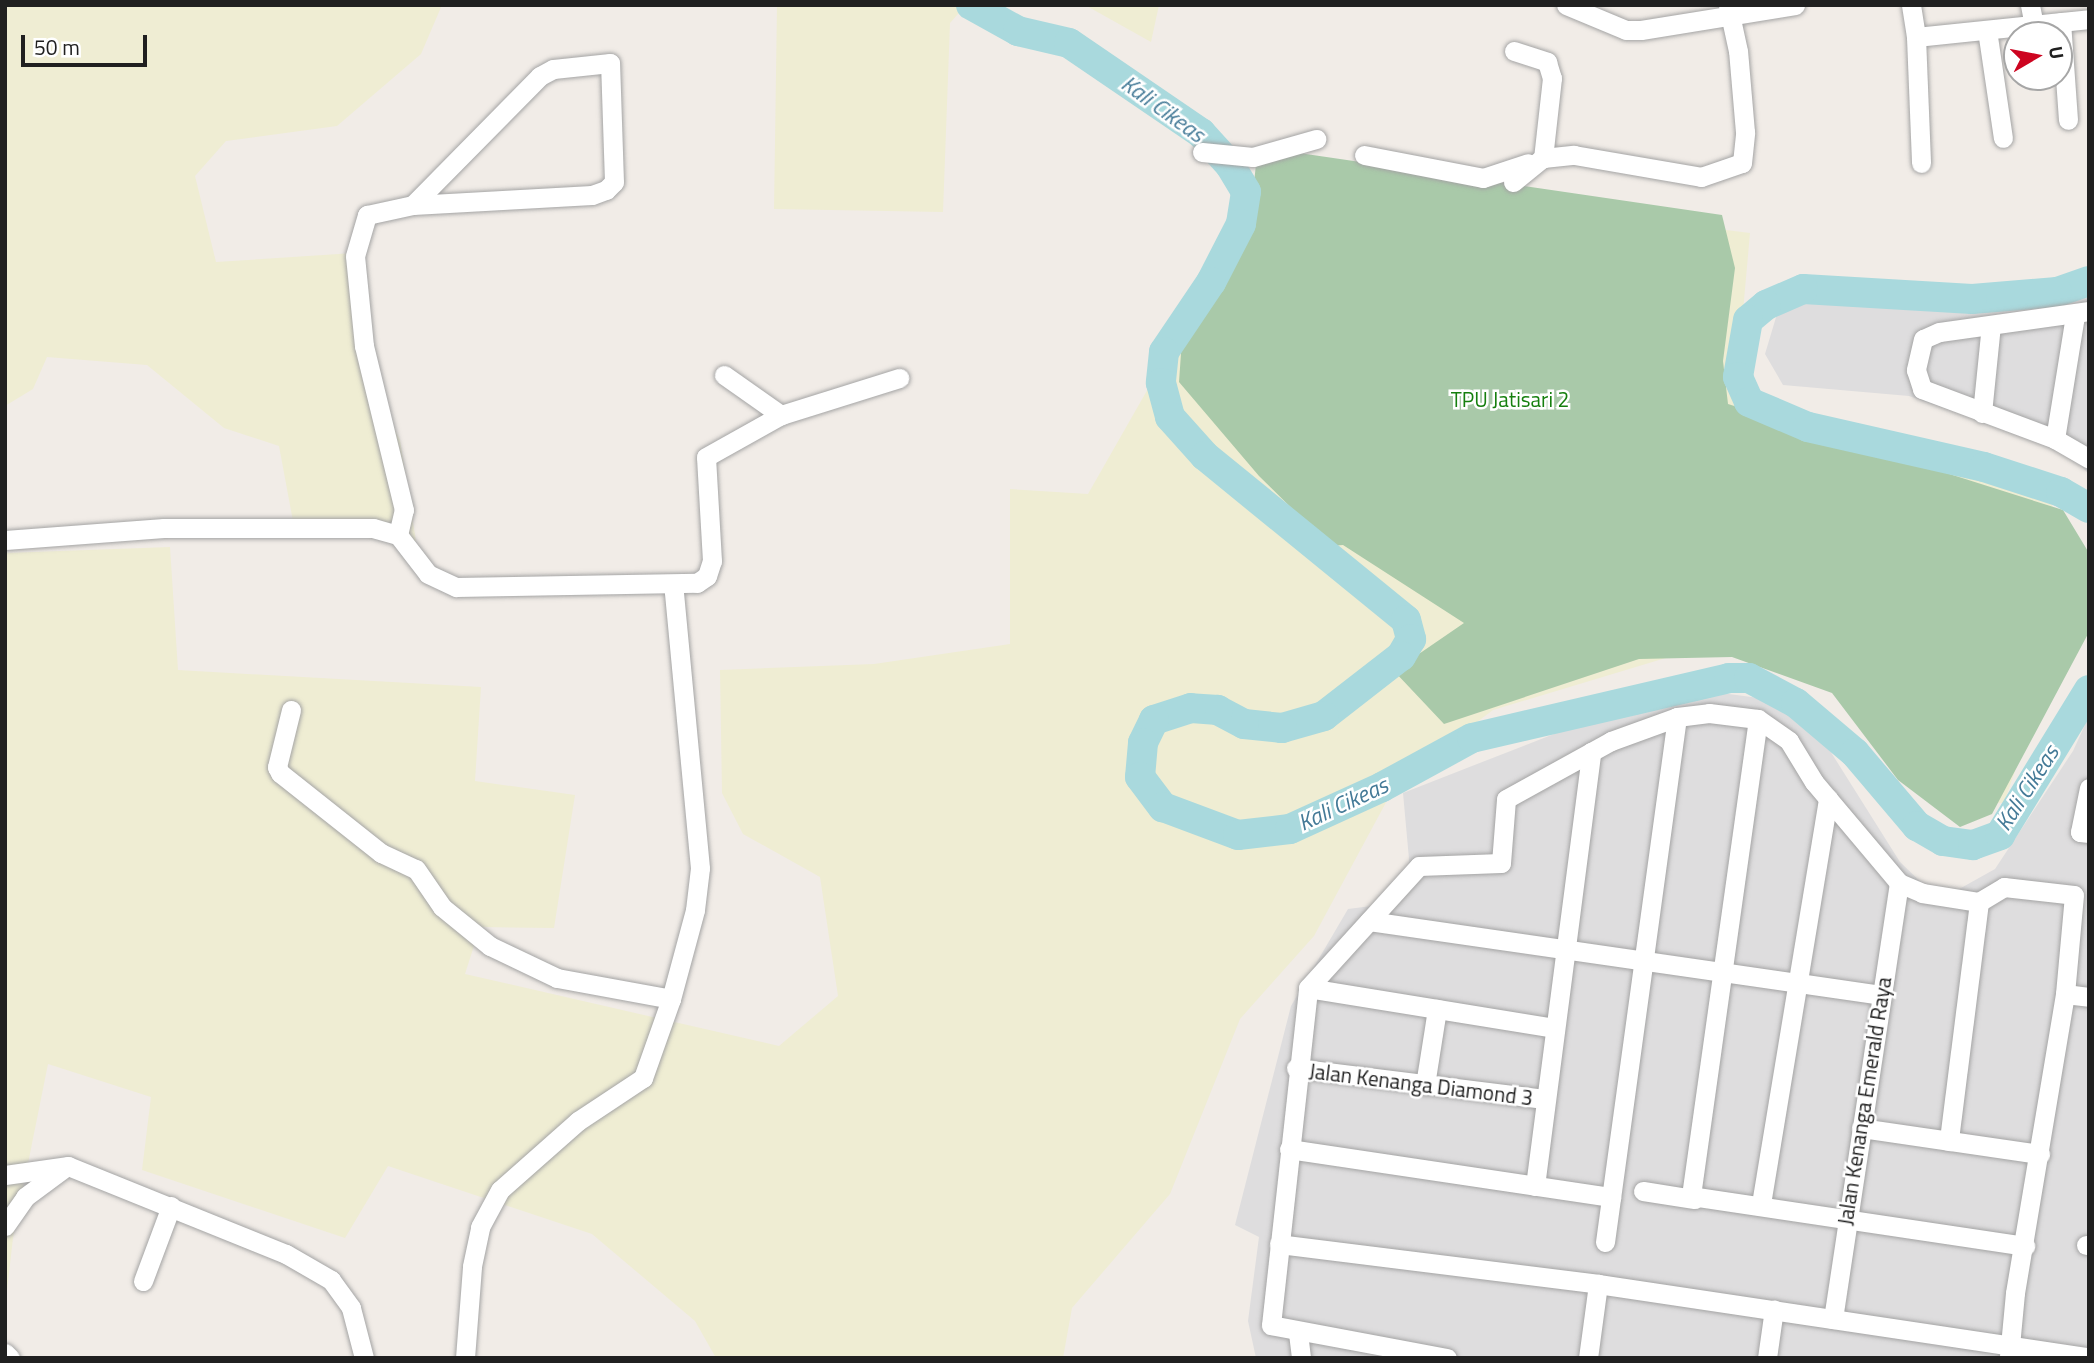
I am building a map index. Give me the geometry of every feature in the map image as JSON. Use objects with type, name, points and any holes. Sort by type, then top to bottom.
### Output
[{"type":"street","points":[[1566,5],[1626,30],[1729,11],[1794,5]]},
{"type":"street","points":[[1911,5],[1916,37],[1921,163]]},
{"type":"street","points":[[1364,155],[1483,178],[1525,163],[1574,155],[1701,177],[1742,163],[1745,132],[1729,11]]},
{"type":"street","points":[[2070,21],[2089,19]]},
{"type":"street","points":[[1916,37],[2003,28]]},
{"type":"street","points":[[1987,30],[2003,138]]},
{"type":"street","points":[[1513,182],[1540,161],[1552,78],[1546,62],[1514,51]]},
{"type":"street","points":[[398,535],[404,510],[364,346],[355,256],[367,215],[413,205],[592,195],[607,190],[614,182],[610,63],[553,69],[540,76],[413,205]]},
{"type":"street","points":[[2066,91],[2068,120]]},
{"type":"street","points":[[1202,152],[1253,157],[1316,139]]},
{"type":"street","points":[[2055,439],[2082,314],[1939,332],[1923,339],[1916,353],[1922,389],[2055,439],[2089,459]]},
{"type":"street","points":[[1982,413],[1991,325]]},
{"type":"street","points":[[724,375],[781,415]]},
{"type":"street","points":[[5,540],[164,528],[373,528],[398,535],[428,574],[456,587],[696,583],[711,569],[706,457],[781,415],[899,378]]},
{"type":"street","points":[[465,1358],[472,1266],[480,1227],[500,1190],[578,1121],[643,1078],[671,999],[695,910],[701,868],[673,584]]},
{"type":"street","points":[[291,709],[277,767],[280,773],[381,853],[416,869],[442,907],[491,946],[557,978],[671,999]]},
{"type":"street","points":[[1447,1358],[1278,1329],[1270,1321],[1296,1068],[1308,988],[1328,960],[1369,922],[1423,864],[1501,863],[1506,799],[1591,752],[1677,717],[1709,713],[1758,719],[1789,741],[1828,798],[1899,883],[1922,894],[1979,902],[2004,887],[2074,895],[2065,994],[2010,1352]]},
{"type":"street","points":[[1605,1241],[1647,961],[1677,717]]},
{"type":"street","points":[[1694,1199],[1689,1186],[1723,972],[1758,719]]},
{"type":"street","points":[[1535,1186],[1591,752]]},
{"type":"street","points":[[2089,788],[2080,832],[2089,833]]},
{"type":"street","points":[[1761,1204],[1828,798]]},
{"type":"street","name":"Jalan Kenanga Emerald Raya","points":[[1833,1320],[1845,1217],[1899,883]]},
{"type":"street","points":[[1949,1140],[1979,902]]},
{"type":"street","points":[[1369,922],[1881,995]]},
{"type":"street","points":[[1308,988],[1554,1028]]},
{"type":"street","points":[[2065,994],[2089,997]]},
{"type":"street","points":[[1425,1084],[1437,1009]]},
{"type":"street","name":"Jalan Kenanga Diamond 3","points":[[1296,1068],[1545,1099]]},
{"type":"street","points":[[1861,1128],[2040,1154]]},
{"type":"street","points":[[1289,1149],[1611,1197]]},
{"type":"street","points":[[5,1226],[25,1197],[68,1166]]},
{"type":"street","points":[[5,1175],[68,1166],[286,1254],[331,1280],[351,1308],[364,1358]]},
{"type":"street","points":[[1643,1191],[1694,1199],[1761,1204],[2025,1246]]},
{"type":"street","points":[[143,1281],[171,1206]]},
{"type":"street","points":[[1279,1244],[1774,1309],[2010,1352],[2089,1357]]},
{"type":"street","points":[[1588,1358],[1598,1284]]},
{"type":"street","points":[[1767,1358],[1774,1309]]},
{"type":"street","points":[[1298,1333],[1301,1358]]},
{"type":"street","points":[[5,1353],[10,1358]]},
{"type":"shaded area","points":[[2089,298],[2089,474],[2063,449],[1909,396],[1783,385],[1765,354],[1780,304],[1812,299],[1905,306]]},
{"type":"shaded area","points":[[1721,693],[1782,701],[1822,738],[1900,862],[1929,890],[1952,893],[1995,869],[2073,751],[2089,716],[2089,1358],[1256,1358],[1248,1321],[1259,1237],[1235,1225],[1291,1006],[1348,909],[1395,903],[1410,870],[1403,793],[1628,705]]},
{"type":"green space","points":[[5,5],[442,5],[421,54],[337,126],[226,141],[195,176],[216,262],[354,253],[361,364],[400,440],[416,541],[295,532],[279,446],[224,428],[147,365],[47,357],[33,389],[5,406]]},
{"type":"green space","points":[[777,5],[966,5],[950,23],[943,212],[774,209]]},
{"type":"green space","points":[[1085,5],[1159,5],[1151,42]]},
{"type":"green space","name":"TPU Jatisari 2","points":[[1258,147],[1722,215],[1735,268],[1723,361],[1728,404],[2063,510],[2089,553],[2089,632],[1992,814],[1960,827],[1898,780],[1832,693],[1732,657],[1639,659],[1444,724],[1394,671],[1464,623],[1343,545],[1330,546],[1259,476],[1179,382],[1182,339],[1248,235]]},
{"type":"green space","points":[[1271,173],[1750,233],[1735,401],[2043,490],[2086,564],[2004,803],[1954,802],[1821,670],[1722,641],[1493,710],[1397,782],[1314,936],[1240,1019],[1170,1194],[1072,1308],[1063,1358],[716,1358],[695,1321],[592,1234],[388,1166],[345,1238],[142,1170],[151,1097],[48,1064],[13,1238],[5,1308],[5,553],[170,547],[178,670],[481,687],[475,781],[575,795],[554,928],[480,927],[465,974],[779,1046],[838,996],[820,877],[743,834],[722,793],[720,670],[874,664],[1010,644],[1010,489],[1088,494]]},
{"type":"waterway","name":"Kali Cikeas","points":[[971,5],[1018,31],[1069,43],[1201,133],[1230,165],[1246,192],[1241,224],[1211,282],[1164,352],[1161,383],[1170,417],[1205,456],[1406,620],[1411,639],[1401,656],[1324,716],[1282,728],[1244,724],[1218,710],[1191,708],[1154,720],[1143,743],[1140,777],[1163,807],[1238,835],[1290,829],[1382,787],[1472,738],[1729,678],[1749,678],[1796,703],[1855,753],[1917,826],[1943,841],[1973,845],[2000,835],[2089,690]]},
{"type":"waterway","name":"Kali Cikeas","points":[[2089,281],[2057,292],[1972,299],[1803,289],[1766,305],[1748,320],[1738,377],[1749,402],[1808,427],[1984,467],[2061,492],[2089,508]]}]
